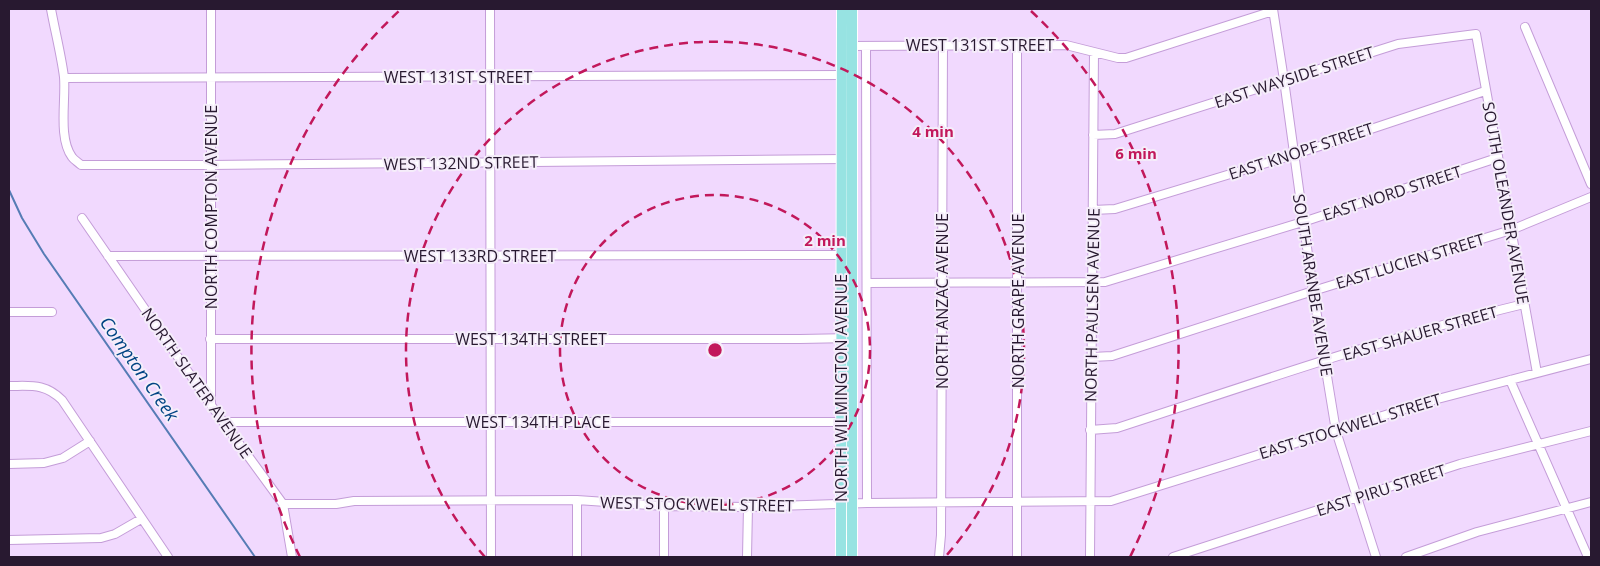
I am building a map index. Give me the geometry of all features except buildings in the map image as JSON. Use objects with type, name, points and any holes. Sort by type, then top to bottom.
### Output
[{"type":"main road","name":"NORTH WILMINGTON AVENUE","points":[[842,9],[853,75],[841,255],[852,422],[852,557]]},
{"type":"main road","name":"NORTH WILMINGTON AVENUE","points":[[841,557],[841,422],[852,255],[842,75],[852,9]]},
{"type":"street","points":[[51,9],[64,78]]},
{"type":"street","name":"NORTH COMPTON AVENUE","points":[[211,9],[211,405]]},
{"type":"street","points":[[490,9],[490,557]]},
{"type":"street","name":"WEST 131ST STREET","points":[[847,46],[1066,45],[1118,58],[1126,58],[1273,10]]},
{"type":"street","name":"SOUTH ARANBE AVENUE","points":[[1273,10],[1313,291],[1336,431],[1376,557]]},
{"type":"street","points":[[1525,27],[1591,184]]},
{"type":"street","name":"EAST WAYSIDE STREET","points":[[1093,135],[1114,134],[1398,44],[1476,34]]},
{"type":"street","name":"SOUTH OLEANDER AVENUE","points":[[1476,34],[1537,372]]},
{"type":"street","name":"NORTH GRAPE AVENUE","points":[[1017,557],[1018,44]]},
{"type":"street","name":"NORTH ANZAC AVENUE","points":[[939,557],[941,535],[943,284],[943,45]]},
{"type":"street","points":[[866,46],[868,503]]},
{"type":"street","name":"NORTH PAULSEN AVENUE","points":[[1090,557],[1094,52]]},
{"type":"street","name":"WEST 131ST STREET","points":[[64,78],[853,75]]},
{"type":"street","name":"WEST 132ND STREET","points":[[64,78],[64,125],[68,149],[73,158],[81,165],[847,159]]},
{"type":"street","name":"EAST KNOPF STREET","points":[[1093,210],[1114,209],[1293,155],[1485,91]]},
{"type":"street","name":"EAST NORD STREET","points":[[868,284],[1092,283],[1114,280],[1303,222],[1497,158]]},
{"type":"street","name":"EAST LUCIEN STREET","points":[[1092,357],[1112,356],[1511,230],[1591,197]]},
{"type":"street","name":"NORTH SLATER AVENUE","points":[[82,218],[211,405],[283,504],[292,557]]},
{"type":"street","name":"WEST 133RD STREET","points":[[108,256],[852,255]]},
{"type":"street","name":"EAST SHAUER STREET","points":[[1090,430],[1117,428],[1324,360],[1459,320],[1524,304]]},
{"type":"street","points":[[9,312],[52,312]]},
{"type":"street","name":"WEST 134TH STREET","points":[[210,339],[847,338]]},
{"type":"street","name":"EAST STOCKWELL STREET","points":[[1111,501],[1430,401],[1591,359]]},
{"type":"street","points":[[1510,380],[1588,557]]},
{"type":"street","points":[[9,386],[39,386],[52,390],[62,400],[168,557]]},
{"type":"street","name":"WEST 134TH PLACE","points":[[224,422],[852,422]]},
{"type":"street","name":"EAST PIRU STREET","points":[[1172,557],[1460,464],[1591,431]]},
{"type":"street","points":[[9,464],[44,463],[63,458],[90,441]]},
{"type":"street","name":"WEST STOCKWELL STREET","points":[[283,504],[336,504],[354,500],[577,500],[664,506],[748,507],[868,503],[1111,501]]},
{"type":"street","points":[[577,500],[577,557]]},
{"type":"street","points":[[1406,557],[1477,532],[1591,502]]},
{"type":"street","points":[[664,506],[664,557]]},
{"type":"street","points":[[747,557],[748,507]]},
{"type":"street","points":[[9,540],[101,538],[115,534],[141,519]]},
{"type":"waterway","name":"Compton Creek","points":[[9,190],[22,218],[44,254],[255,557]]}]
